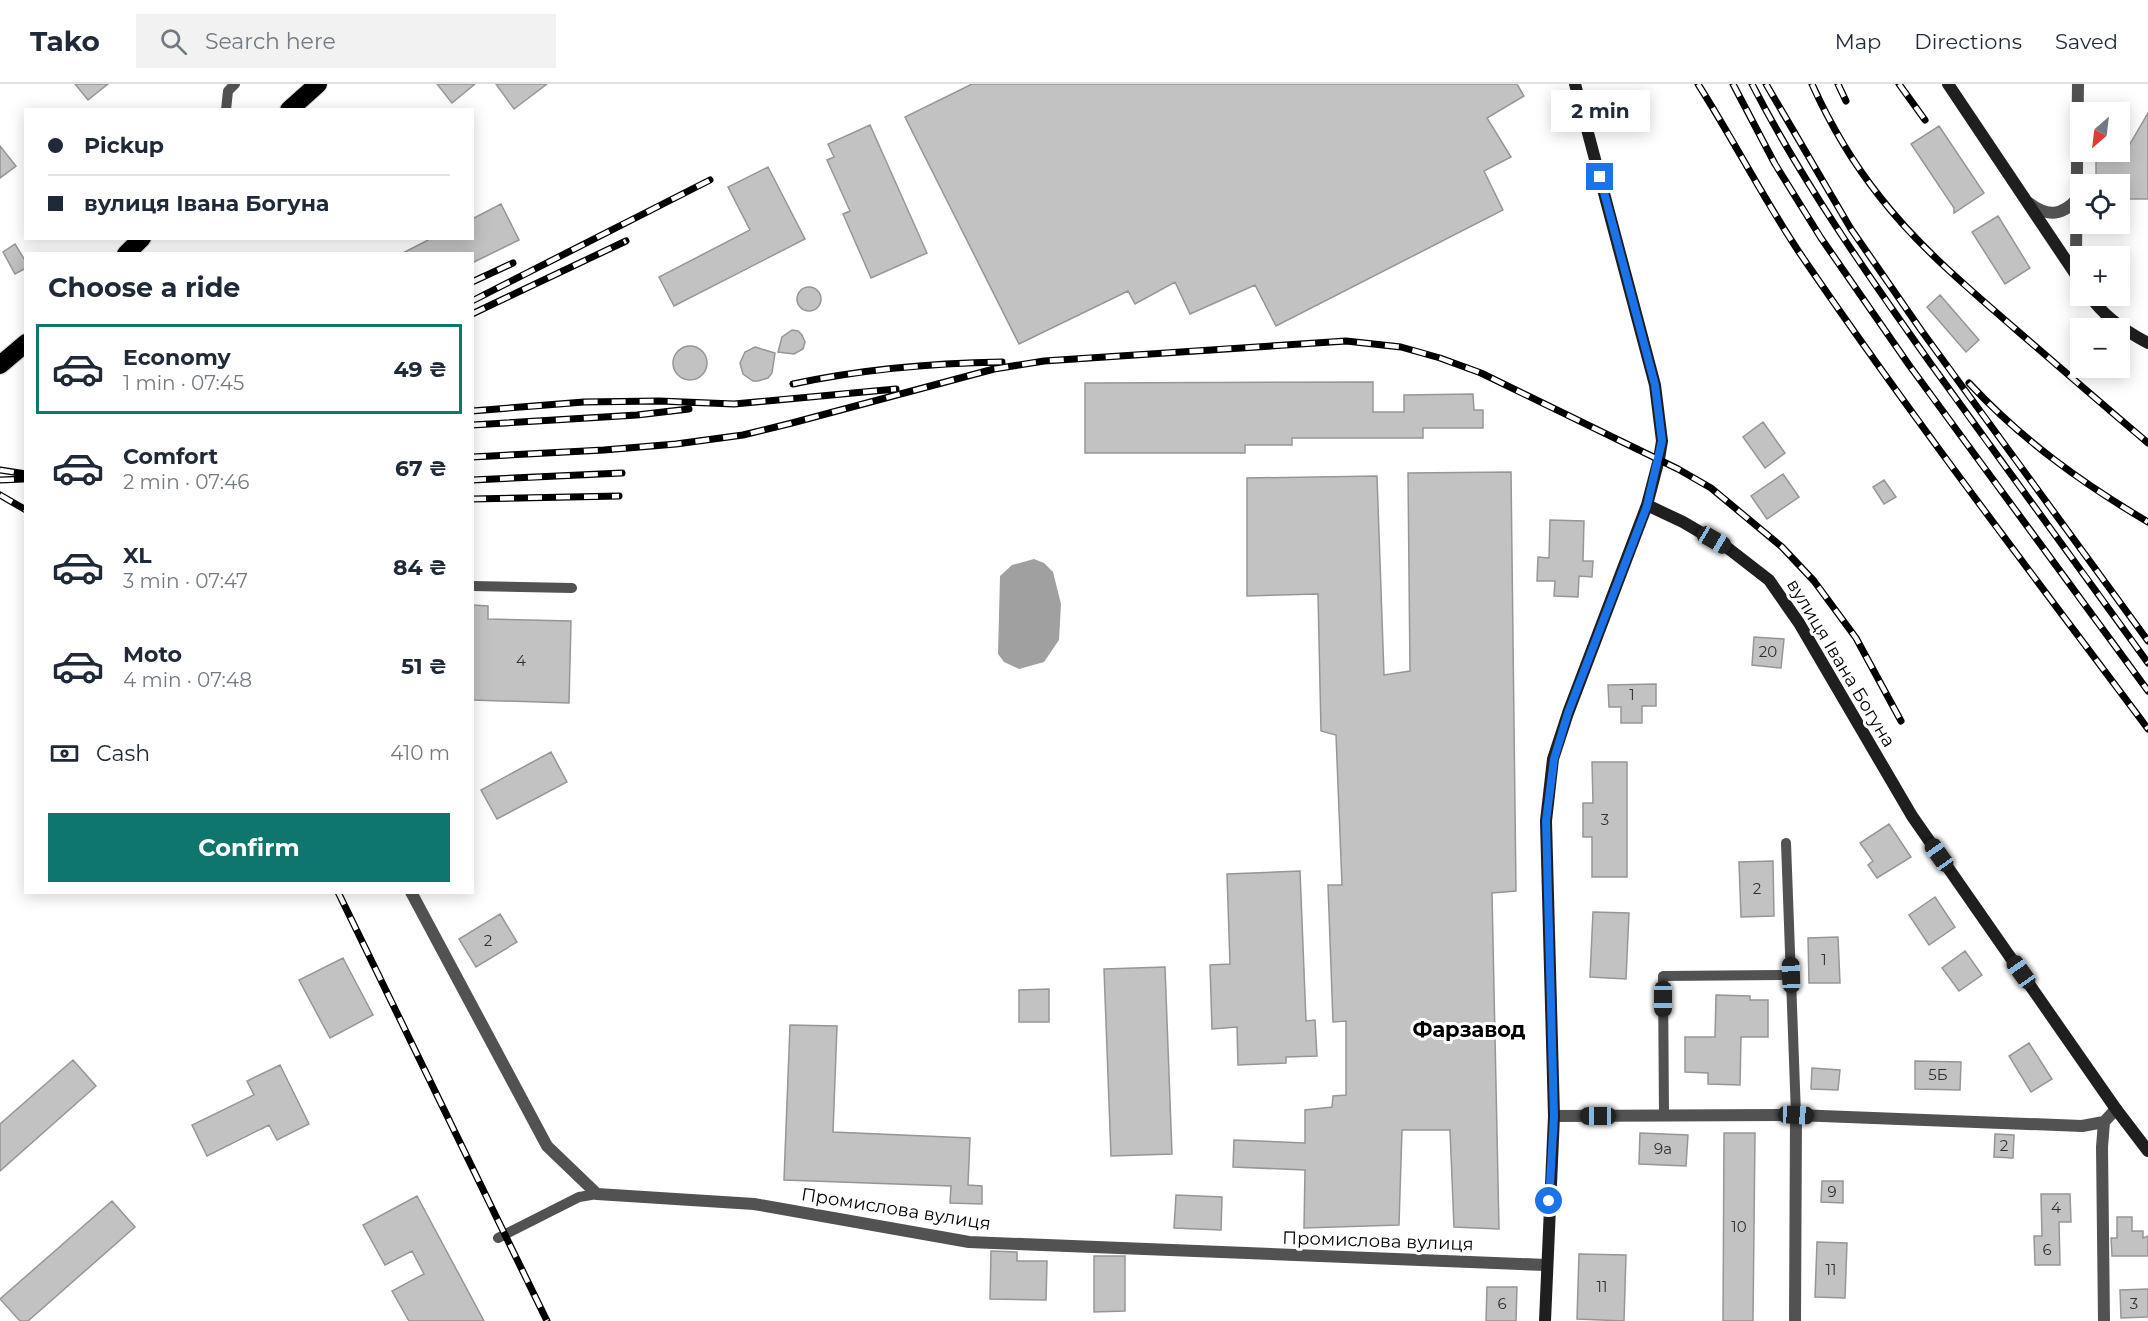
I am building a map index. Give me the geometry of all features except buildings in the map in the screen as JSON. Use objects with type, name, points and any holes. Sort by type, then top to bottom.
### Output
[{"type":"highway","points":[[291,108],[318,84]]},
{"type":"highway","points":[[128,252],[140,240]]},
{"type":"highway","points":[[0,365],[24,345]]},
{"type":"street","points":[[1545,1321],[1554,1116],[1546,821],[1554,759],[1568,713],[1647,506],[1662,441],[1655,385],[1575,84]]},
{"type":"street","points":[[1948,84],[2070,266]]},
{"type":"street","points":[[2077,174],[2079,84]]},
{"type":"street","points":[[2026,201],[2039,211],[2050,213],[2060,212],[2070,207]]},
{"type":"street","points":[[2099,306],[2123,329],[2148,343]]},
{"type":"street","name":"вулиця Івана Богуна","points":[[1647,506],[1683,522],[1729,549],[1769,580],[1799,623],[1912,816],[2116,1109],[2148,1151]]},
{"type":"street","points":[[412,894],[546,1146],[597,1194]]},
{"type":"street","points":[[1554,1116],[1796,1115],[2082,1126],[2104,1122],[2116,1109]]},
{"type":"street","points":[[1795,1321],[1796,1115]]},
{"type":"street","points":[[2104,1122],[2102,1148],[2104,1321]]},
{"type":"street","name":"Промислова вулиця","points":[[597,1194],[754,1204],[969,1242],[1546,1265]]},
{"type":"lane","points":[[226,108],[228,92],[235,84]]},
{"type":"lane","points":[[474,586],[572,588]]},
{"type":"lane","points":[[1786,843],[1796,1115]]},
{"type":"lane","points":[[1664,1115],[1662,976],[1791,975]]},
{"type":"lane","points":[[498,1238],[579,1197],[597,1194]]},
{"type":"shaded area","points":[[1034,559],[1044,563],[1053,572],[1061,604],[1059,640],[1044,662],[1019,669],[1004,662],[998,654],[1000,576],[1012,565]]},
{"type":"railway","points":[[1698,84],[1786,232],[1841,313],[2148,729]]},
{"type":"railway","points":[[1733,84],[1775,164],[1821,238],[1909,365],[2148,691]]},
{"type":"railway","points":[[1752,84],[1792,157],[1860,262],[1931,364],[2148,663]]},
{"type":"railway","points":[[1766,84],[1851,229],[1921,330],[2148,641]]},
{"type":"railway","points":[[1812,84],[1851,157],[1880,197],[1910,232],[1978,297],[2148,443]]},
{"type":"railway","points":[[1838,84],[1846,101]]},
{"type":"railway","points":[[1899,84],[1925,120]]},
{"type":"railway","points":[[474,300],[710,180]]},
{"type":"railway","points":[[474,313],[626,241]]},
{"type":"railway","points":[[474,281],[513,263]]},
{"type":"railway","points":[[474,457],[604,450],[743,435],[994,369],[1044,361],[1346,341],[1401,347],[1481,373],[1678,469],[1711,488],[1782,547],[1814,581],[1856,638],[1901,721]]},
{"type":"railway","points":[[793,384],[897,368],[1002,362]]},
{"type":"railway","points":[[1969,383],[2032,442],[2076,476],[2148,522]]},
{"type":"railway","points":[[474,411],[584,402],[659,401],[734,404],[896,389]]},
{"type":"railway","points":[[474,425],[637,415],[689,409]]},
{"type":"railway","points":[[0,470],[24,474]]},
{"type":"railway","points":[[474,480],[622,473]]},
{"type":"railway","points":[[0,480],[23,479]]},
{"type":"railway","points":[[0,495],[24,509]]},
{"type":"railway","points":[[474,499],[619,496]]},
{"type":"railway","points":[[339,894],[547,1321]]},
{"type":"district","name":"Фарзавод","points":[[1469,1030]]},
{"type":"route","points":[[1549,1201],[1554,1116],[1546,821],[1554,759],[1568,713],[1647,506],[1662,441],[1655,385],[1600,177]]}]
